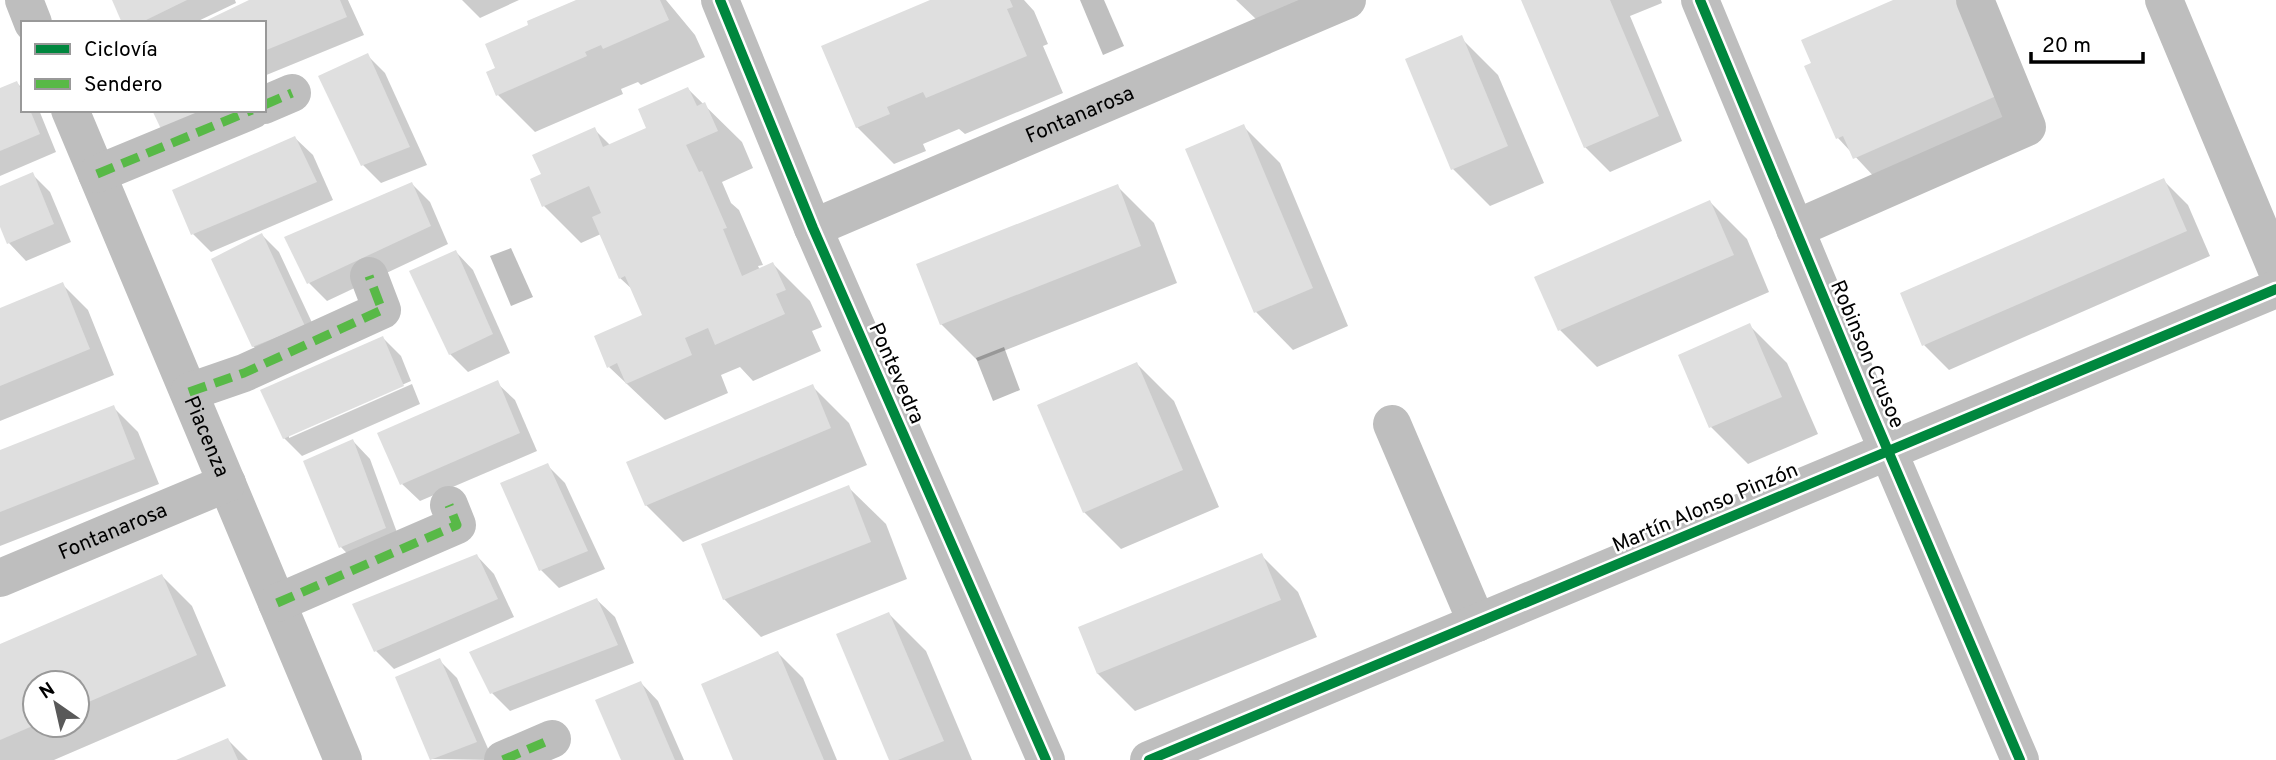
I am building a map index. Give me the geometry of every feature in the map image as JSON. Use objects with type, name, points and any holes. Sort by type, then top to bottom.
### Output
[{"type":"street","points":[[24,0],[32,21]]},
{"type":"street","name":"Pontevedra","points":[[720,0],[813,228],[1046,760]]},
{"type":"street","name":"Fontanarosa","points":[[813,228],[1347,0]]},
{"type":"street","name":"Robinson Crusoe","points":[[1700,0],[2020,760]]},
{"type":"street","points":[[1795,229],[2027,127],[1975,0]]},
{"type":"street","points":[[2164,0],[2276,268]]},
{"type":"street","name":"Piacenza","points":[[71,112],[343,760]]},
{"type":"street","points":[[97,174],[247,112]]},
{"type":"street","points":[[189,392],[244,373],[382,310],[369,276]]},
{"type":"street","name":"Martín Alonso Pinzón","points":[[1149,760],[2276,289]]},
{"type":"street","points":[[1392,424],[1476,624]]},
{"type":"street","name":"Fontanarosa","points":[[0,578],[227,483]]},
{"type":"street","points":[[277,603],[457,525],[449,505]]},
{"type":"street","points":[[503,760],[552,739]]},
{"type":"shaded area","points":[[1080,0],[1104,0],[1124,46],[1103,55]]},
{"type":"shaded area","points":[[511,248],[533,297],[511,306],[490,256]]},
{"type":"shaded area","points":[[1004,347],[1020,390],[993,401],[976,358]]},
{"type":"building","points":[[112,0],[187,0],[144,21],[121,21]]},
{"type":"building","points":[[249,0],[340,0],[347,17],[266,50],[266,21],[205,21]]},
{"type":"building","points":[[576,0],[660,0],[669,20],[603,49],[601,45],[585,52],[587,56],[496,96],[486,72],[495,68],[485,44],[528,25],[527,21]]},
{"type":"building","points":[[930,0],[1010,0],[1013,7],[1007,9],[1027,56],[926,98],[923,92],[887,107],[890,114],[856,128],[821,46]]},
{"type":"building","points":[[1521,0],[1610,0],[1659,116],[1584,148]]},
{"type":"building","points":[[1893,0],[1963,0],[2003,93],[1853,159],[1843,136],[1836,139],[1804,66],[1811,63],[1801,40]]},
{"type":"building","points":[[1462,35],[1508,146],[1451,170],[1405,59]]},
{"type":"building","points":[[368,53],[410,147],[361,166],[318,76]]},
{"type":"building","points":[[17,81],[21,90],[21,112],[31,112],[40,134],[0,151],[0,88]]},
{"type":"building","points":[[688,87],[697,106],[705,102],[718,131],[686,145],[699,172],[702,171],[727,228],[723,229],[742,276],[773,262],[786,290],[776,294],[785,314],[715,345],[708,328],[685,338],[692,355],[626,384],[617,363],[607,368],[594,336],[642,315],[625,276],[619,279],[592,217],[601,213],[589,186],[542,207],[530,179],[541,174],[532,155],[595,127],[603,147],[646,128],[638,109]]},
{"type":"building","points":[[153,112],[204,112],[161,129]]},
{"type":"building","points":[[1244,124],[1313,288],[1254,313],[1185,149]]},
{"type":"building","points":[[295,136],[317,182],[191,235],[172,190]]},
{"type":"building","points":[[33,172],[54,224],[7,244],[0,227],[0,186]]},
{"type":"building","points":[[2164,178],[2187,231],[1922,346],[1900,293]]},
{"type":"building","points":[[412,182],[431,226],[307,284],[284,237]]},
{"type":"building","points":[[1118,184],[1141,246],[940,325],[916,264]]},
{"type":"building","points":[[1710,200],[1734,255],[1558,331],[1534,277]]},
{"type":"building","points":[[262,233],[305,326],[252,347],[211,259]]},
{"type":"building","points":[[456,250],[493,334],[449,355],[409,271]]},
{"type":"building","points":[[63,282],[90,349],[0,386],[0,308]]},
{"type":"building","points":[[1750,323],[1782,397],[1709,428],[1678,355]]},
{"type":"building","points":[[383,336],[404,386],[283,439],[260,390]]},
{"type":"building","points":[[1137,362],[1183,470],[1083,513],[1037,405]]},
{"type":"building","points":[[498,380],[520,433],[400,485],[377,433]]},
{"type":"building","points":[[813,384],[831,428],[645,506],[626,462]]},
{"type":"building","points":[[114,405],[135,459],[0,512],[0,450]]},
{"type":"building","points":[[353,439],[386,528],[339,548],[303,461]]},
{"type":"building","points":[[548,463],[588,551],[539,571],[500,483]]},
{"type":"building","points":[[849,485],[871,542],[723,600],[701,544]]},
{"type":"building","points":[[1262,553],[1281,600],[1097,674],[1078,627]]},
{"type":"building","points":[[477,554],[498,599],[374,652],[352,604]]},
{"type":"building","points":[[162,574],[197,655],[91,701],[91,669],[21,669],[21,731],[0,740],[0,644]]},
{"type":"building","points":[[597,598],[618,645],[490,694],[469,652]]},
{"type":"building","points":[[889,612],[944,741],[898,760],[889,760],[836,634]]},
{"type":"building","points":[[778,651],[824,760],[733,760],[701,684]]},
{"type":"building","points":[[440,658],[477,742],[430,760],[395,677]]},
{"type":"building","points":[[641,681],[675,760],[621,760],[595,700]]},
{"type":"building","points":[[228,738],[238,760],[176,760]]},
{"type":"marked path","points":[[266,104],[292,93]]},
{"type":"marked path","points":[[97,174],[247,112]]},
{"type":"marked path","points":[[189,392],[244,373],[382,310],[369,276]]},
{"type":"marked path","points":[[277,603],[457,525],[449,505]]},
{"type":"marked path","points":[[503,760],[552,739]]},
{"type":"cycle path","points":[[720,0],[813,228],[1046,760]]},
{"type":"cycle path","points":[[1700,0],[2020,760]]},
{"type":"cycle path","points":[[1149,760],[2276,289]]}]
